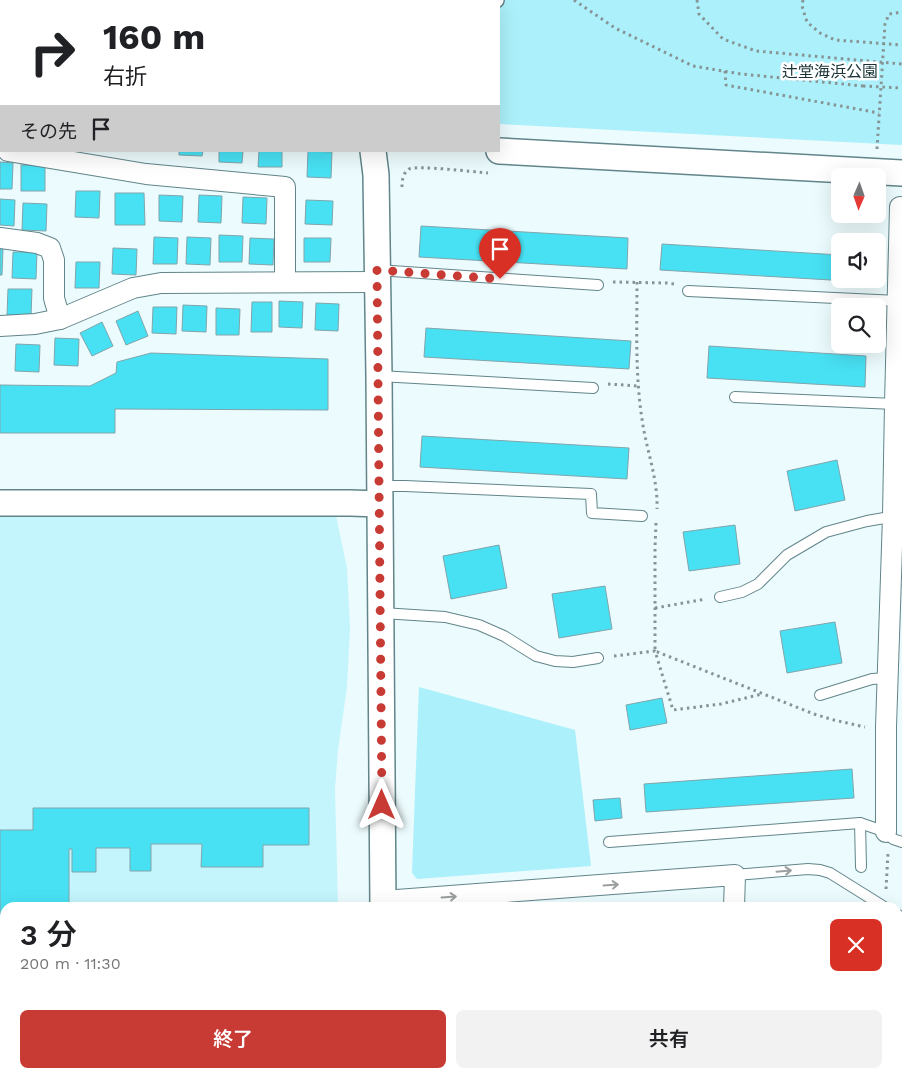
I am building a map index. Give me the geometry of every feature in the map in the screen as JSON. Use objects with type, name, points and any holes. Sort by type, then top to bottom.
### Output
[{"type":"street","points":[[500,151],[902,173]]},
{"type":"street","points":[[14,152],[146,174],[285,187],[285,282]]},
{"type":"street","points":[[373,152],[376,175],[379,376],[383,902]]},
{"type":"street","points":[[894,837],[887,728],[888,678],[896,626],[900,207]]},
{"type":"street","points":[[0,238],[37,242],[50,248],[54,260],[54,298],[60,319]]},
{"type":"street","points":[[0,326],[35,324],[60,319],[133,288],[162,283],[285,282],[377,276]]},
{"type":"street","points":[[0,503],[351,503],[379,495]]},
{"type":"street","points":[[408,902],[735,876],[734,902]]},
{"type":"lane","points":[[377,276],[598,285]]},
{"type":"lane","points":[[688,291],[899,313]]},
{"type":"lane","points":[[379,376],[593,388]]},
{"type":"lane","points":[[735,397],[897,409]]},
{"type":"lane","points":[[379,495],[406,486],[590,494],[592,513],[642,516]]},
{"type":"lane","points":[[720,596],[742,592],[758,584],[787,555],[826,532],[866,520],[898,516]]},
{"type":"lane","points":[[380,613],[445,618],[479,625],[504,636],[536,656],[555,661],[573,662],[598,658]]},
{"type":"lane","points":[[820,695],[872,679],[888,678]]},
{"type":"lane","points":[[609,842],[860,823],[894,837]]},
{"type":"lane","points":[[860,823],[861,867]]},
{"type":"lane","points":[[735,876],[808,869],[820,870],[830,873],[876,902]]},
{"type":"path","points":[[574,0],[615,28],[693,66],[741,74],[902,88]]},
{"type":"path","points":[[697,0],[698,14],[723,39],[756,51],[902,64]]},
{"type":"path","points":[[803,0],[802,6],[807,22],[820,33],[835,40],[902,45]]},
{"type":"path","points":[[877,151],[885,24],[889,14],[902,12]]},
{"type":"path","points":[[724,71],[726,85],[879,113]]},
{"type":"path","points":[[598,285],[603,281],[668,282],[688,291]]},
{"type":"path","points":[[636,282],[638,386],[642,421],[655,479],[657,511]]},
{"type":"path","points":[[593,388],[603,384],[638,386]]},
{"type":"path","points":[[656,520],[655,651],[673,710],[721,704],[763,694]]},
{"type":"path","points":[[655,608],[720,596]]},
{"type":"path","points":[[598,658],[655,651],[814,714],[834,720],[887,728]]},
{"type":"path","points":[[886,891],[888,846],[894,837]]},
{"type":"shaded area","points":[[335,511],[347,568],[350,628],[347,687],[338,750],[335,789],[338,902],[0,902],[0,512]]},
{"type":"green space","name":"辻堂海浜公園","points":[[500,0],[902,0],[902,145],[500,124]]},
{"type":"green space","points":[[419,687],[575,730],[591,866],[417,879],[412,873]]},
{"type":"building","points":[[179,152],[203,152],[202,156],[179,155]]},
{"type":"building","points":[[219,152],[243,152],[242,163],[219,162]]},
{"type":"building","points":[[259,152],[282,152],[282,167],[258,167]]},
{"type":"building","points":[[308,152],[332,152],[331,178],[307,177]]},
{"type":"building","points":[[0,162],[13,163],[12,189],[0,189]]},
{"type":"building","points":[[21,165],[45,165],[45,191],[21,191]]},
{"type":"building","points":[[76,191],[100,191],[99,218],[75,217]]},
{"type":"building","points":[[115,193],[144,193],[145,225],[115,225]]},
{"type":"building","points":[[159,195],[183,196],[182,222],[159,221]]},
{"type":"building","points":[[199,195],[222,196],[221,223],[198,222]]},
{"type":"building","points":[[243,197],[267,198],[266,224],[242,223]]},
{"type":"building","points":[[0,199],[15,200],[14,226],[0,225]]},
{"type":"building","points":[[306,200],[333,201],[332,225],[305,224]]},
{"type":"building","points":[[23,203],[47,204],[46,231],[22,230]]},
{"type":"building","points":[[421,226],[628,238],[627,269],[419,257]]},
{"type":"building","points":[[219,235],[243,236],[242,262],[219,262]]},
{"type":"building","points":[[154,237],[178,238],[177,264],[153,264]]},
{"type":"building","points":[[187,237],[211,238],[210,265],[186,264]]},
{"type":"building","points":[[250,238],[274,239],[273,265],[249,264]]},
{"type":"building","points":[[304,238],[331,238],[330,262],[304,262]]},
{"type":"building","points":[[662,244],[831,254],[831,280],[660,270]]},
{"type":"building","points":[[113,248],[137,249],[136,275],[112,274]]},
{"type":"building","points":[[0,249],[3,249],[2,275],[0,275]]},
{"type":"building","points":[[13,252],[37,252],[36,279],[12,278]]},
{"type":"building","points":[[76,262],[100,262],[99,288],[75,288]]},
{"type":"building","points":[[8,289],[32,289],[31,316],[7,315]]},
{"type":"building","points":[[279,301],[303,302],[302,328],[279,327]]},
{"type":"building","points":[[252,302],[272,302],[272,332],[251,332]]},
{"type":"building","points":[[316,303],[339,304],[338,331],[315,330]]},
{"type":"building","points":[[183,305],[207,306],[206,332],[182,331]]},
{"type":"building","points":[[153,307],[177,307],[176,334],[152,333]]},
{"type":"building","points":[[216,308],[240,309],[239,335],[216,335]]},
{"type":"building","points":[[138,311],[148,336],[126,345],[116,321]]},
{"type":"building","points":[[102,322],[113,346],[92,356],[80,333]]},
{"type":"building","points":[[426,328],[631,341],[629,369],[424,357]]},
{"type":"building","points":[[55,338],[79,339],[78,366],[54,365]]},
{"type":"building","points":[[16,344],[40,345],[39,372],[15,371]]},
{"type":"building","points":[[709,346],[866,356],[865,387],[707,378]]},
{"type":"building","points":[[151,353],[328,359],[328,410],[115,409],[115,433],[0,433],[0,385],[90,386],[116,373],[117,362]]},
{"type":"building","points":[[422,436],[629,448],[627,479],[420,467]]},
{"type":"building","points":[[837,460],[845,500],[795,511],[787,471]]},
{"type":"building","points":[[735,525],[740,564],[689,571],[683,532]]},
{"type":"building","points":[[499,545],[507,588],[451,599],[443,556]]},
{"type":"building","points":[[605,586],[612,629],[559,638],[552,594]]},
{"type":"building","points":[[835,622],[842,663],[787,673],[780,631]]},
{"type":"building","points":[[662,698],[667,723],[630,730],[626,705]]},
{"type":"building","points":[[852,769],[854,798],[646,812],[644,784]]},
{"type":"building","points":[[620,798],[622,818],[595,821],[593,800]]},
{"type":"building","points":[[33,808],[309,808],[309,845],[263,845],[263,867],[201,867],[202,844],[151,844],[151,871],[130,871],[130,848],[96,848],[96,872],[72,872],[72,849],[69,849],[69,902],[0,902],[0,830],[33,830]]},
{"type":"route","points":[[382,805],[377,270],[500,279]]}]
